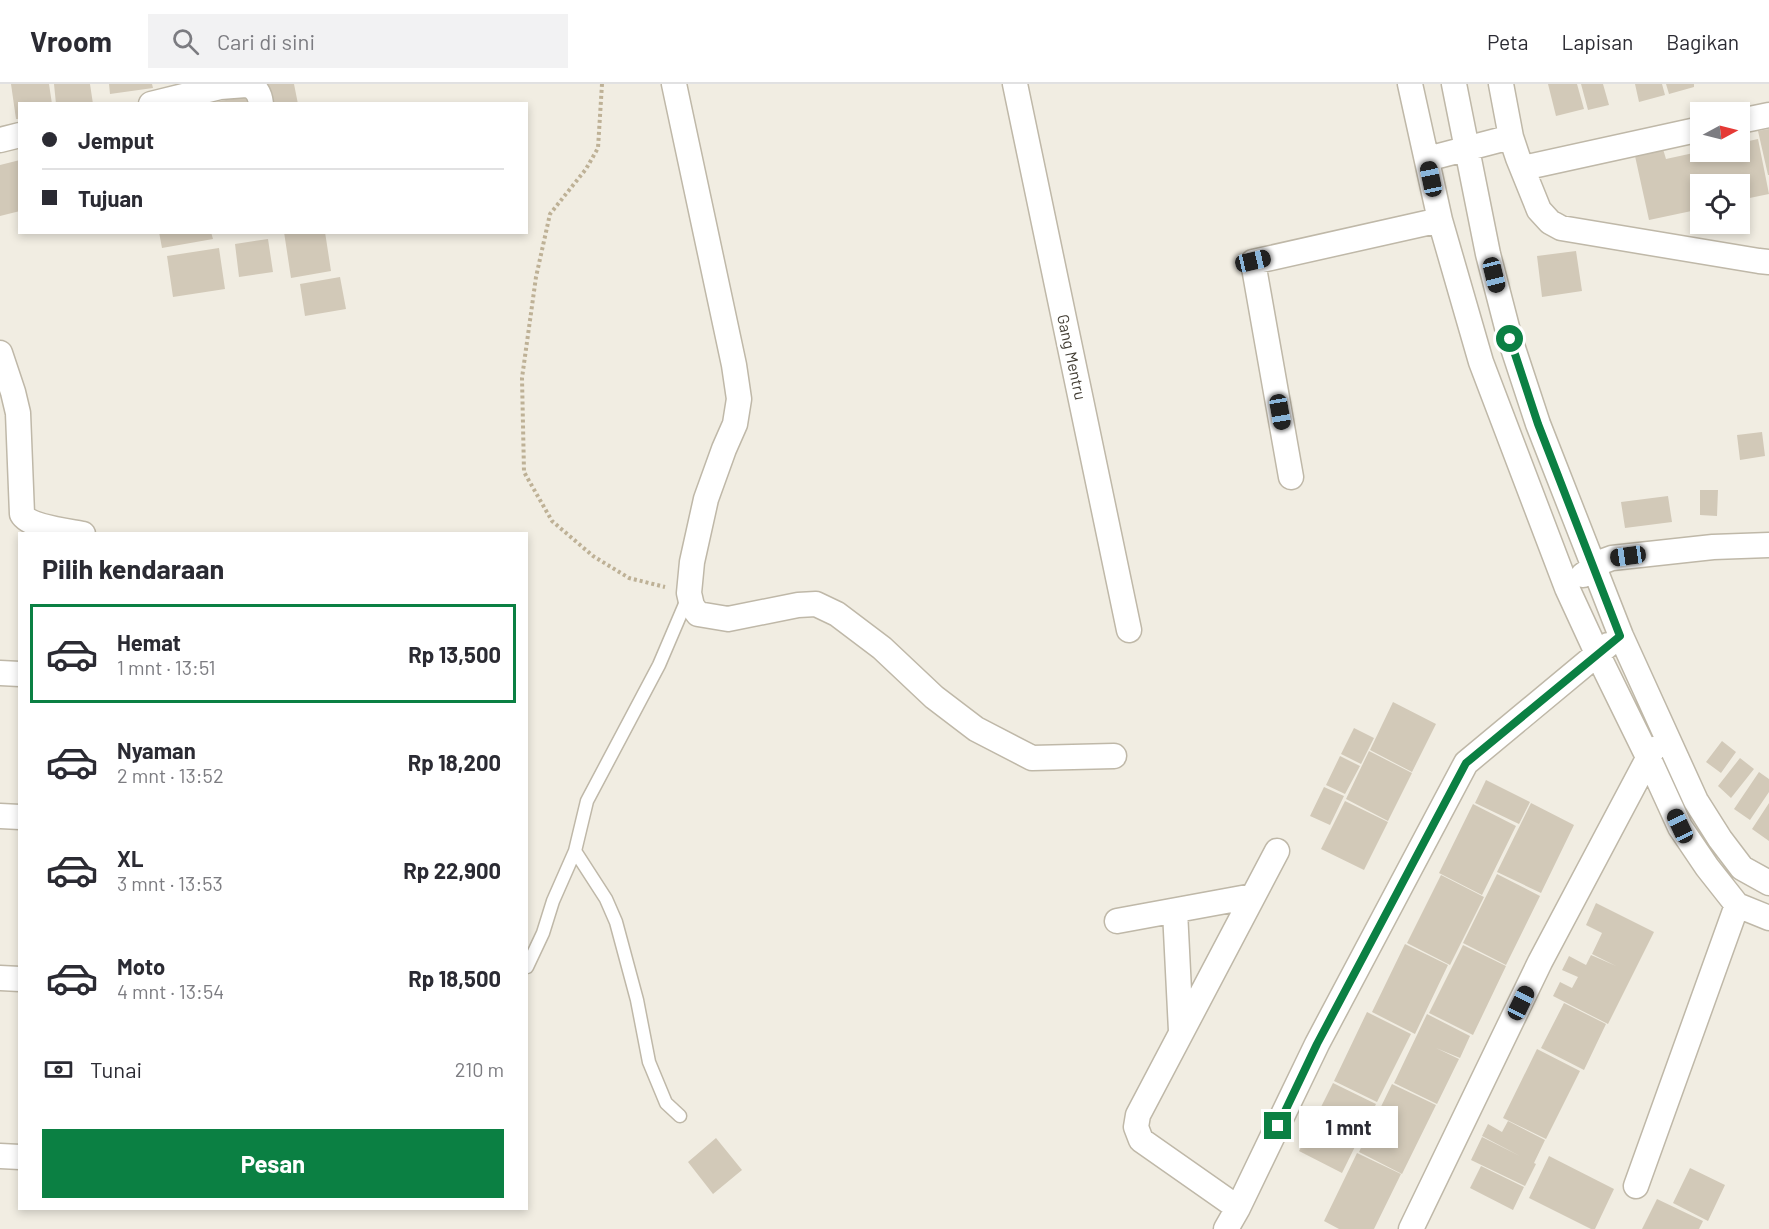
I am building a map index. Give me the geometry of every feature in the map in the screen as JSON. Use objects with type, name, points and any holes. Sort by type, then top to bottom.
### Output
[{"type":"street","points":[[674,84],[734,365],[739,399],[735,424],[706,499],[692,562],[689,593],[692,606],[698,614],[728,619],[798,605],[816,604],[837,614],[882,648],[934,697],[976,729],[1032,758],[1114,756]]},
{"type":"street","name":"Gang Mentru","points":[[1015,84],[1129,630]]},
{"type":"street","points":[[1410,84],[1440,220],[1481,362],[1567,588],[1680,826],[1707,867],[1737,905],[1769,918]]},
{"type":"street","points":[[1454,84],[1488,254],[1510,339],[1538,424],[1620,636],[1696,801],[1742,868],[1769,883]]},
{"type":"street","points":[[1501,84],[1511,137],[1518,158],[1539,210],[1550,222],[1561,228],[1769,262]]},
{"type":"street","points":[[159,102],[220,87],[246,85],[257,90],[260,102]]},
{"type":"street","points":[[1750,119],[1769,115]]},
{"type":"street","points":[[1523,168],[1690,131]]},
{"type":"street","points":[[0,140],[18,136]]},
{"type":"street","points":[[1427,159],[1511,137]]},
{"type":"street","points":[[1292,477],[1253,261],[1440,220]]},
{"type":"street","points":[[0,353],[18,413],[22,514],[24,518],[33,523],[74,532]]},
{"type":"street","points":[[1567,588],[1601,562],[1612,558],[1713,547],[1769,545]]},
{"type":"street","points":[[1226,1229],[1317,1044],[1466,763],[1620,636]]},
{"type":"street","points":[[0,673],[18,674]]},
{"type":"street","points":[[1411,1229],[1540,962],[1664,730]]},
{"type":"street","points":[[0,816],[18,817]]},
{"type":"street","points":[[1238,1208],[1142,1140],[1136,1127],[1138,1115],[1277,851]]},
{"type":"street","points":[[1117,921],[1253,896]]},
{"type":"street","points":[[1636,1186],[1737,905]]},
{"type":"street","points":[[1175,911],[1181,1032]]},
{"type":"street","points":[[0,978],[18,979]]},
{"type":"street","points":[[0,1156],[18,1157]]},
{"type":"lane","points":[[528,965],[575,851],[587,801],[659,665],[689,593]]},
{"type":"lane","points":[[575,851],[606,899],[616,922],[638,1000],[648,1062],[666,1103],[680,1116]]},
{"type":"path","points":[[602,84],[598,148],[586,169],[550,214],[536,277],[522,378],[524,472],[552,521],[593,556],[629,578],[689,593]]},
{"type":"building","points":[[11,84],[49,84],[52,102],[18,102],[18,119],[16,119]]},
{"type":"building","points":[[54,84],[90,84],[93,102],[56,102]]},
{"type":"building","points":[[109,84],[152,84],[153,88],[110,94]]},
{"type":"building","points":[[265,84],[294,84],[298,102],[267,102]]},
{"type":"building","points":[[1548,84],[1577,84],[1584,109],[1556,116]]},
{"type":"building","points":[[1581,84],[1603,84],[1609,105],[1588,110]]},
{"type":"building","points":[[1635,84],[1662,84],[1665,95],[1639,102]]},
{"type":"building","points":[[1666,84],[1694,84],[1694,87],[1669,94]]},
{"type":"building","points":[[250,96],[251,102],[214,102]]},
{"type":"building","points":[[1769,129],[1769,175],[1768,175],[1758,131]]},
{"type":"building","points":[[1758,139],[1769,194],[1750,198],[1750,174],[1690,174],[1690,211],[1649,220],[1635,156],[1663,149],[1666,159],[1690,154],[1690,162],[1750,162],[1750,141]]},
{"type":"building","points":[[18,160],[18,212],[0,216],[0,165]]},
{"type":"building","points":[[159,234],[212,234],[213,239],[162,248]]},
{"type":"building","points":[[284,234],[325,234],[331,271],[291,278]]},
{"type":"building","points":[[268,239],[273,272],[239,277],[235,244]]},
{"type":"building","points":[[219,248],[225,289],[173,297],[167,256]]},
{"type":"building","points":[[1576,251],[1582,291],[1542,297],[1537,256]]},
{"type":"building","points":[[340,277],[346,309],[305,316],[300,284]]},
{"type":"building","points":[[1762,432],[1765,456],[1740,460],[1737,435]]},
{"type":"building","points":[[1700,490],[1718,490],[1717,516],[1700,515]]},
{"type":"building","points":[[1668,496],[1672,522],[1625,528],[1621,502]]},
{"type":"building","points":[[1393,702],[1436,724],[1412,772],[1370,750]]},
{"type":"building","points":[[1354,728],[1374,738],[1361,764],[1341,754]]},
{"type":"building","points":[[1722,741],[1736,752],[1721,773],[1706,762]]},
{"type":"building","points":[[1369,751],[1412,773],[1388,821],[1346,799]]},
{"type":"building","points":[[1340,756],[1360,766],[1345,794],[1326,785]]},
{"type":"building","points":[[1740,758],[1754,769],[1731,798],[1718,786]]},
{"type":"building","points":[[1759,772],[1769,779],[1769,792],[1750,820],[1734,809]]},
{"type":"building","points":[[1486,780],[1530,802],[1519,824],[1475,803]]},
{"type":"building","points":[[1324,787],[1344,796],[1330,825],[1310,816]]},
{"type":"building","points":[[1345,801],[1388,822],[1364,870],[1321,849]]},
{"type":"building","points":[[1531,803],[1574,825],[1541,893],[1497,872]]},
{"type":"building","points":[[1769,803],[1769,841],[1752,829]]},
{"type":"building","points":[[1473,804],[1516,826],[1482,895],[1439,873]]},
{"type":"building","points":[[1497,874],[1540,896],[1506,965],[1463,943]]},
{"type":"building","points":[[1441,875],[1484,897],[1450,965],[1407,943]]},
{"type":"building","points":[[1596,903],[1654,932],[1608,1024],[1553,996],[1560,982],[1572,988],[1578,977],[1562,970],[1569,956],[1586,965],[1591,955],[1616,966],[1592,954],[1602,933],[1586,925]]},
{"type":"building","points":[[1405,944],[1448,965],[1415,1034],[1372,1012]]},
{"type":"building","points":[[1463,945],[1506,966],[1473,1035],[1429,1013]]},
{"type":"building","points":[[1564,1003],[1606,1024],[1584,1070],[1541,1048]]},
{"type":"building","points":[[1367,1012],[1411,1034],[1377,1102],[1334,1081]]},
{"type":"building","points":[[1427,1014],[1470,1036],[1460,1058],[1436,1048],[1459,1059],[1437,1104],[1394,1083]]},
{"type":"building","points":[[1537,1049],[1580,1071],[1546,1139],[1503,1118]]},
{"type":"building","points":[[1333,1083],[1376,1104],[1342,1173],[1299,1151]]},
{"type":"building","points":[[1392,1084],[1436,1105],[1402,1174],[1359,1152]]},
{"type":"building","points":[[1508,1121],[1545,1140],[1525,1186],[1471,1160],[1482,1137],[1520,1156],[1482,1136],[1488,1124],[1502,1132]]},
{"type":"building","points":[[716,1138],[742,1170],[713,1194],[688,1162]]},
{"type":"building","points":[[1357,1153],[1401,1174],[1374,1229],[1339,1229],[1324,1221]]},
{"type":"building","points":[[1549,1156],[1614,1189],[1595,1229],[1529,1198]]},
{"type":"building","points":[[1481,1166],[1524,1187],[1513,1210],[1470,1188]]},
{"type":"building","points":[[1690,1168],[1725,1185],[1708,1221],[1673,1203]]},
{"type":"building","points":[[1657,1199],[1703,1221],[1699,1229],[1642,1229]]},
{"type":"route","points":[[1278,1126],[1317,1044],[1466,763],[1620,636],[1538,424],[1510,339]]}]
